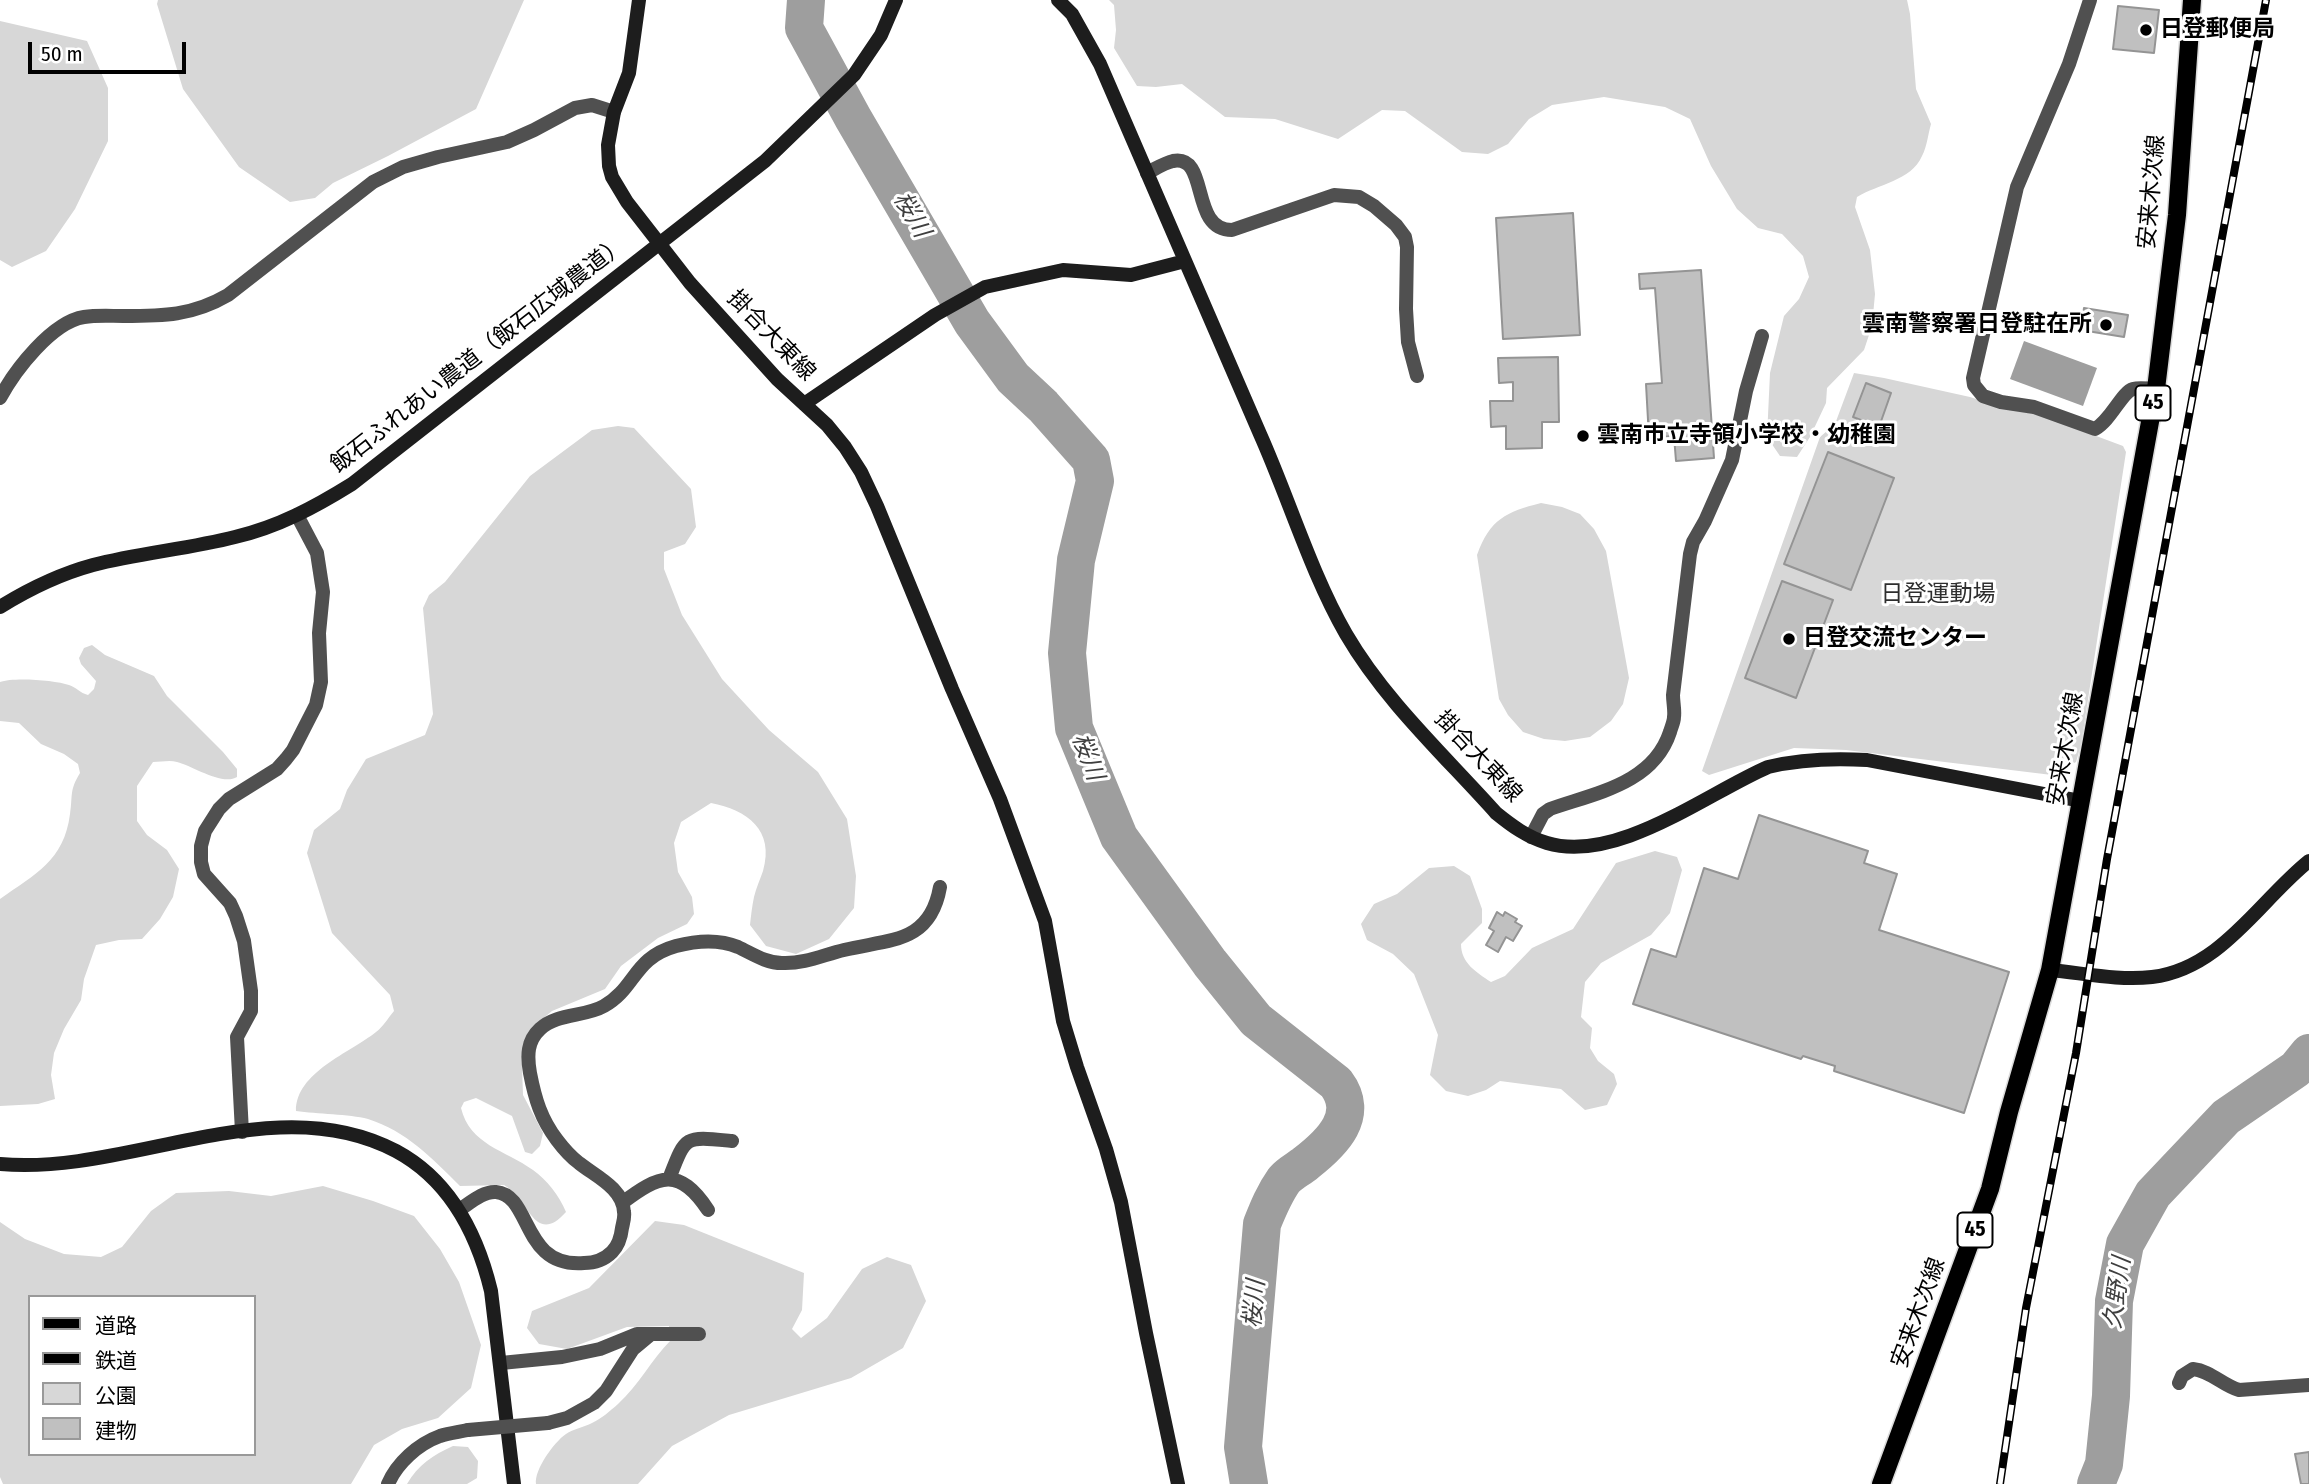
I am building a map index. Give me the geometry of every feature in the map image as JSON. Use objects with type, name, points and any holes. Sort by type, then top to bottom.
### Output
[{"type":"main road","name":"安来木次線","points":[[1881,1484],[1990,1189],[2050,970],[2156,389],[2177,215],[2192,0]]},
{"type":"street","name":"掛合大東線","points":[[639,0],[629,74],[614,112],[608,145],[612,177],[627,202],[690,284],[804,404],[948,307],[985,287],[1063,270],[1131,275],[1185,261]]},
{"type":"street","name":"飯石ふれあい農道（飯石広域農道）","points":[[0,607],[35,587],[94,565],[237,537],[297,516],[352,484],[765,161],[854,75],[881,35],[896,0]]},
{"type":"street","name":"掛合大東線","points":[[1058,0],[1072,14],[1100,64],[1261,436],[1323,587],[1346,634],[1371,671],[1496,813],[1513,827],[1549,844],[1567,847],[1590,846],[1618,840],[1641,832],[1768,767],[1832,758],[1867,760],[2081,801]]},
{"type":"street","points":[[2090,0],[2068,64],[2017,187],[1973,378],[1974,385],[1983,396],[2034,407],[2095,429],[2110,418],[2128,391],[2134,388],[2156,389]]},
{"type":"street","points":[[0,398],[24,362],[65,323],[84,317],[179,315],[209,306],[228,295],[373,182],[403,167],[507,142],[575,108],[592,105],[614,112]]},
{"type":"street","points":[[1147,173],[1172,161],[1188,164],[1194,173],[1208,216],[1212,223],[1224,230],[1232,230],[1334,195],[1359,197],[1374,206],[1396,225],[1405,237],[1408,247],[1408,342],[1416,376]]},
{"type":"street","points":[[1531,837],[1543,814],[1550,809],[1608,790],[1641,775],[1661,752],[1668,739],[1675,718],[1673,695],[1690,554],[1693,542],[1732,460],[1746,391],[1762,336]]},
{"type":"street","points":[[804,404],[827,425],[861,472],[1000,799],[1045,921],[1063,1021],[1121,1202],[1178,1484]]},
{"type":"street","points":[[242,1132],[237,1037],[250,1011],[251,1001],[244,941],[230,903],[205,874],[201,862],[201,846],[205,831],[219,809],[229,799],[277,769],[286,759],[316,705],[321,682],[319,633],[323,592],[317,553],[297,516]]},
{"type":"street","points":[[2050,970],[2133,978],[2175,972],[2218,948],[2309,861]]},
{"type":"street","points":[[459,1210],[485,1194],[495,1192],[508,1195],[541,1250],[563,1261],[577,1264],[592,1263],[604,1258],[614,1250],[620,1239],[624,1212],[622,1203],[609,1184],[568,1153],[540,1115],[528,1062],[528,1048],[538,1030],[556,1020],[601,1008],[615,999],[649,959],[676,946],[720,942],[780,964],[813,960],[843,950],[904,937],[930,919],[940,887]]},
{"type":"street","points":[[0,1164],[23,1166],[60,1163],[281,1127],[318,1128],[353,1134],[384,1145],[411,1159],[440,1185],[459,1210],[484,1261],[491,1291],[514,1484]]},
{"type":"street","points":[[669,1179],[681,1147],[686,1143],[693,1139],[732,1141]]},
{"type":"street","points":[[622,1203],[652,1183],[669,1179],[691,1188],[708,1210]]},
{"type":"street","points":[[500,1363],[562,1357],[600,1349],[637,1334],[699,1334]]},
{"type":"street","points":[[388,1484],[402,1462],[439,1436],[468,1430],[548,1423],[567,1418],[594,1404],[606,1391],[633,1349],[651,1334]]},
{"type":"street","points":[[2179,1382],[2182,1376],[2193,1369],[2210,1373],[2228,1386],[2239,1390],[2309,1385]]},
{"type":"green space","points":[[158,0],[524,0],[476,109],[333,183],[315,198],[290,202],[239,167],[183,89]]},
{"type":"green space","points":[[1109,0],[1907,0],[1916,89],[1931,124],[1924,152],[1910,171],[1857,197],[1855,207],[1870,250],[1875,294],[1872,326],[1864,350],[1827,388],[1826,403],[1797,457],[1780,456],[1767,437],[1770,373],[1784,316],[1799,299],[1809,277],[1803,256],[1782,234],[1758,228],[1737,209],[1711,166],[1690,119],[1665,107],[1604,97],[1552,105],[1529,119],[1508,144],[1488,154],[1462,152],[1405,111],[1382,110],[1338,139],[1275,119],[1225,117],[1182,84],[1137,86],[1114,48],[1114,5]]},
{"type":"green space","points":[[0,21],[87,41],[108,88],[108,141],[75,209],[46,251],[12,267],[0,260]]},
{"type":"green space","name":"日登運動場","points":[[1854,373],[1970,397],[2007,409],[2040,415],[2123,446],[2126,452],[2081,745],[2076,762],[2052,775],[1846,750],[1794,748],[1709,775],[1702,771],[1820,437],[1835,424]]},
{"type":"green space","points":[[618,426],[634,428],[691,489],[696,527],[685,544],[664,552],[664,569],[682,615],[722,679],[769,730],[818,772],[847,819],[856,876],[854,908],[829,939],[796,954],[766,946],[750,925],[754,897],[766,857],[765,844],[755,824],[736,811],[711,803],[681,822],[674,843],[678,872],[692,897],[694,914],[687,924],[658,938],[621,966],[605,989],[552,1011],[533,1027],[523,1046],[523,1095],[543,1133],[540,1146],[532,1154],[525,1152],[512,1116],[476,1098],[464,1102],[461,1108],[472,1130],[480,1139],[533,1170],[556,1194],[566,1212],[550,1224],[543,1224],[533,1217],[516,1195],[504,1185],[460,1186],[418,1147],[382,1124],[360,1117],[296,1111],[298,1097],[314,1074],[376,1032],[394,1011],[390,995],[332,933],[307,853],[314,830],[340,809],[347,790],[366,759],[425,735],[433,714],[423,608],[429,595],[445,582],[530,476],[592,430]]},
{"type":"green space","points":[[1541,503],[1580,514],[1594,529],[1606,551],[1629,678],[1623,704],[1611,721],[1590,737],[1565,741],[1544,739],[1523,732],[1508,715],[1499,699],[1477,555],[1488,533],[1501,519]]},
{"type":"green space","points":[[92,645],[105,655],[154,676],[167,696],[237,769],[237,777],[224,779],[177,762],[153,762],[137,786],[137,821],[147,835],[167,850],[179,869],[173,897],[160,919],[142,939],[96,945],[84,979],[81,1000],[54,1053],[51,1075],[55,1099],[38,1104],[0,1106],[0,899],[46,865],[61,844],[67,830],[73,789],[80,773],[78,764],[64,754],[41,744],[19,723],[0,721],[0,682],[24,679],[54,682],[71,686],[88,695],[94,689],[96,681],[79,658],[84,648]]},
{"type":"green space","points":[[1655,851],[1677,857],[1682,870],[1670,913],[1651,935],[1601,963],[1585,982],[1581,1017],[1592,1028],[1590,1048],[1598,1061],[1614,1074],[1617,1084],[1607,1105],[1585,1110],[1561,1089],[1500,1081],[1486,1090],[1468,1096],[1446,1091],[1430,1075],[1438,1035],[1414,974],[1393,954],[1367,940],[1361,924],[1374,904],[1397,894],[1429,868],[1454,866],[1470,876],[1482,909],[1482,923],[1461,944],[1462,951],[1470,966],[1491,982],[1505,976],[1532,948],[1573,929],[1616,863]]},
{"type":"green space","points":[[323,1186],[414,1216],[440,1249],[459,1282],[481,1345],[471,1388],[438,1418],[402,1429],[374,1445],[351,1484],[3,1484],[0,1477],[0,1222],[25,1239],[64,1254],[101,1257],[122,1247],[151,1211],[176,1193],[229,1191],[271,1196]]},
{"type":"green space","points":[[655,1221],[684,1225],[804,1273],[802,1310],[792,1329],[801,1338],[827,1318],[862,1269],[887,1257],[911,1265],[926,1301],[903,1348],[851,1378],[729,1415],[672,1446],[638,1484],[536,1484],[541,1464],[556,1443],[569,1432],[599,1419],[618,1404],[671,1340],[669,1326],[627,1327],[567,1349],[539,1344],[527,1328],[532,1311],[589,1288]]},
{"type":"green space","points":[[453,1446],[468,1447],[478,1461],[477,1478],[467,1484],[407,1484],[427,1461]]},
{"type":"shaded area","points":[[2024,341],[2097,368],[2083,406],[2010,379]]},
{"type":"building","points":[[2118,6],[2159,10],[2154,53],[2113,49]]},
{"type":"building","points":[[1573,213],[1580,335],[1503,339],[1496,218]]},
{"type":"building","points":[[1701,270],[1714,458],[1676,461],[1674,436],[1649,438],[1646,384],[1662,383],[1655,288],[1640,289],[1639,274]]},
{"type":"building","points":[[2084,308],[2128,315],[2124,337],[2081,330]]},
{"type":"building","points":[[1558,357],[1559,422],[1542,422],[1542,448],[1506,449],[1506,426],[1491,427],[1490,401],[1513,401],[1513,382],[1499,383],[1498,358]]},
{"type":"building","points":[[1866,383],[1891,393],[1879,427],[1853,417]]},
{"type":"building","points":[[1828,452],[1894,478],[1851,590],[1784,564]]},
{"type":"building","name":"日登交流センター","points":[[1782,581],[1833,600],[1796,698],[1745,678]]},
{"type":"building","points":[[1759,815],[1868,851],[1864,863],[1897,874],[1879,930],[2009,972],[1964,1113],[1834,1071],[1835,1066],[1803,1056],[1801,1059],[1633,1004],[1651,949],[1676,957],[1704,868],[1738,879]]},
{"type":"building","points":[[1497,912],[1503,916],[1505,912],[1517,919],[1515,922],[1522,926],[1513,941],[1506,937],[1498,952],[1486,945],[1494,931],[1489,928]]},
{"type":"building","points":[[2309,1452],[2309,1484],[2301,1484],[2295,1454]]},
{"type":"waterway","name":"桜川","points":[[806,0],[804,28],[853,118],[972,322],[1013,378],[1043,406],[1091,460],[1095,481],[1076,560],[1067,653],[1074,728],[1119,837],[1210,963],[1256,1020],[1336,1083],[1343,1095],[1344,1117],[1334,1137],[1284,1180],[1262,1224],[1243,1447],[1249,1484]]},
{"type":"waterway","name":"久野川","points":[[2096,1484],[2104,1464],[2111,1396],[2114,1301],[2125,1244],[2153,1194],[2226,1117],[2296,1069],[2309,1053]]},
{"type":"railway","points":[[2000,1484],[2026,1308],[2076,1053],[2107,859],[2266,0]]},
{"type":"place","name":"日登郵便局","points":[[2146,30]]},
{"type":"place","name":"雲南警察署日登駐在所","points":[[2106,325]]},
{"type":"place","name":"雲南市立寺領小学校・幼稚園","points":[[1583,436]]},
{"type":"place","name":"日登交流センター","points":[[1789,639]]}]
